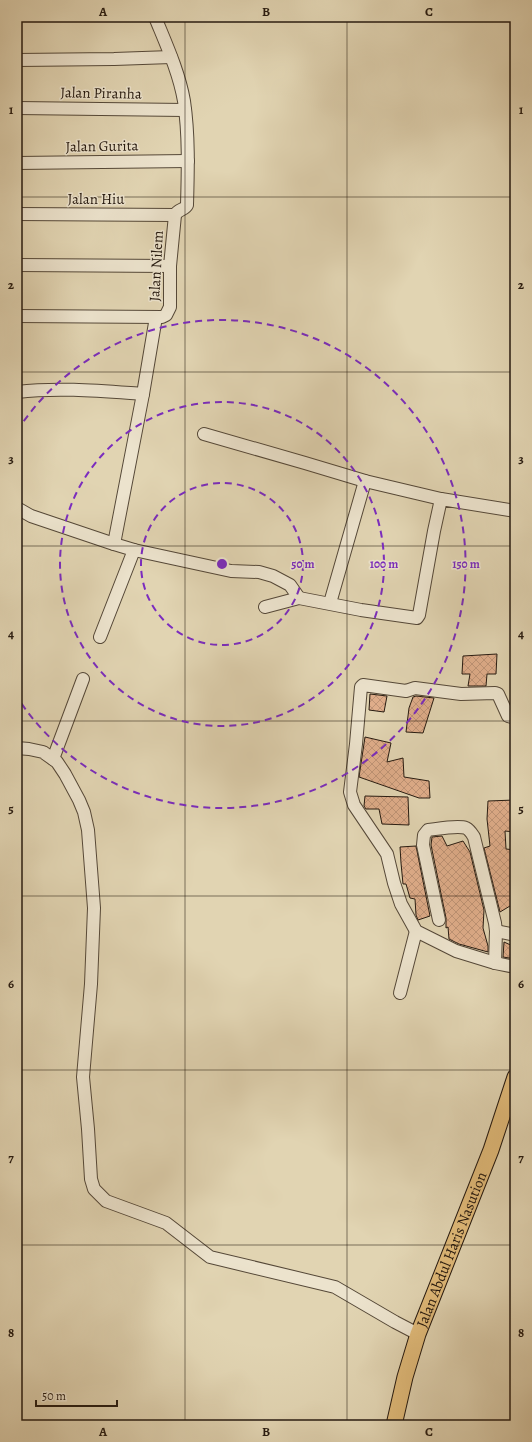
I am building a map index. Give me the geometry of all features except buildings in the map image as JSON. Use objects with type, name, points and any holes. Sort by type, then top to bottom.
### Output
[{"type":"main road","name":"Jalan Abdul Haris Nasution","points":[[394,1425],[405,1377],[418,1334],[491,1150],[515,1077]]},
{"type":"street","name":"Jalan Nilem","points":[[17,316],[156,317],[164,316],[168,313],[170,307],[170,266],[175,215],[177,212],[187,207],[188,161],[184,105],[171,57],[155,17]]},
{"type":"street","points":[[17,60],[171,57]]},
{"type":"street","name":"Jalan Piranha","points":[[17,108],[184,105]]},
{"type":"street","name":"Jalan Gurita","points":[[17,163],[188,161]]},
{"type":"street","name":"Jalan Hiu","points":[[17,214],[175,215]]},
{"type":"street","points":[[17,265],[170,266]]},
{"type":"street","points":[[114,544],[143,394],[156,317]]},
{"type":"street","points":[[17,392],[42,390],[97,390],[143,394]]},
{"type":"street","points":[[204,434],[365,481],[441,499],[515,511]]},
{"type":"street","points":[[330,603],[365,481]]},
{"type":"street","points":[[265,607],[299,598],[361,610],[416,618],[418,617],[441,499]]},
{"type":"street","points":[[17,508],[31,516],[134,550],[231,571],[259,572],[273,576],[290,585],[299,598]]},
{"type":"street","points":[[100,637],[134,550]]},
{"type":"street","points":[[54,759],[83,679]]},
{"type":"street","points":[[515,718],[508,716],[498,694],[495,693],[461,694],[415,688],[406,691],[364,685],[362,686],[350,787],[350,795],[354,805],[387,854],[401,904],[416,931],[456,951],[515,967]]},
{"type":"street","points":[[17,748],[43,752],[54,759],[74,789],[84,812],[88,830],[94,908],[91,984],[83,1077],[91,1179],[94,1189],[106,1201],[166,1223],[210,1257],[335,1287],[418,1334]]},
{"type":"street","points":[[439,920],[423,845],[424,835],[428,830],[458,827],[466,828],[474,837],[496,931],[495,962]]},
{"type":"street","points":[[400,993],[416,931]]},
{"type":"street","points":[[496,931],[515,935]]}]
